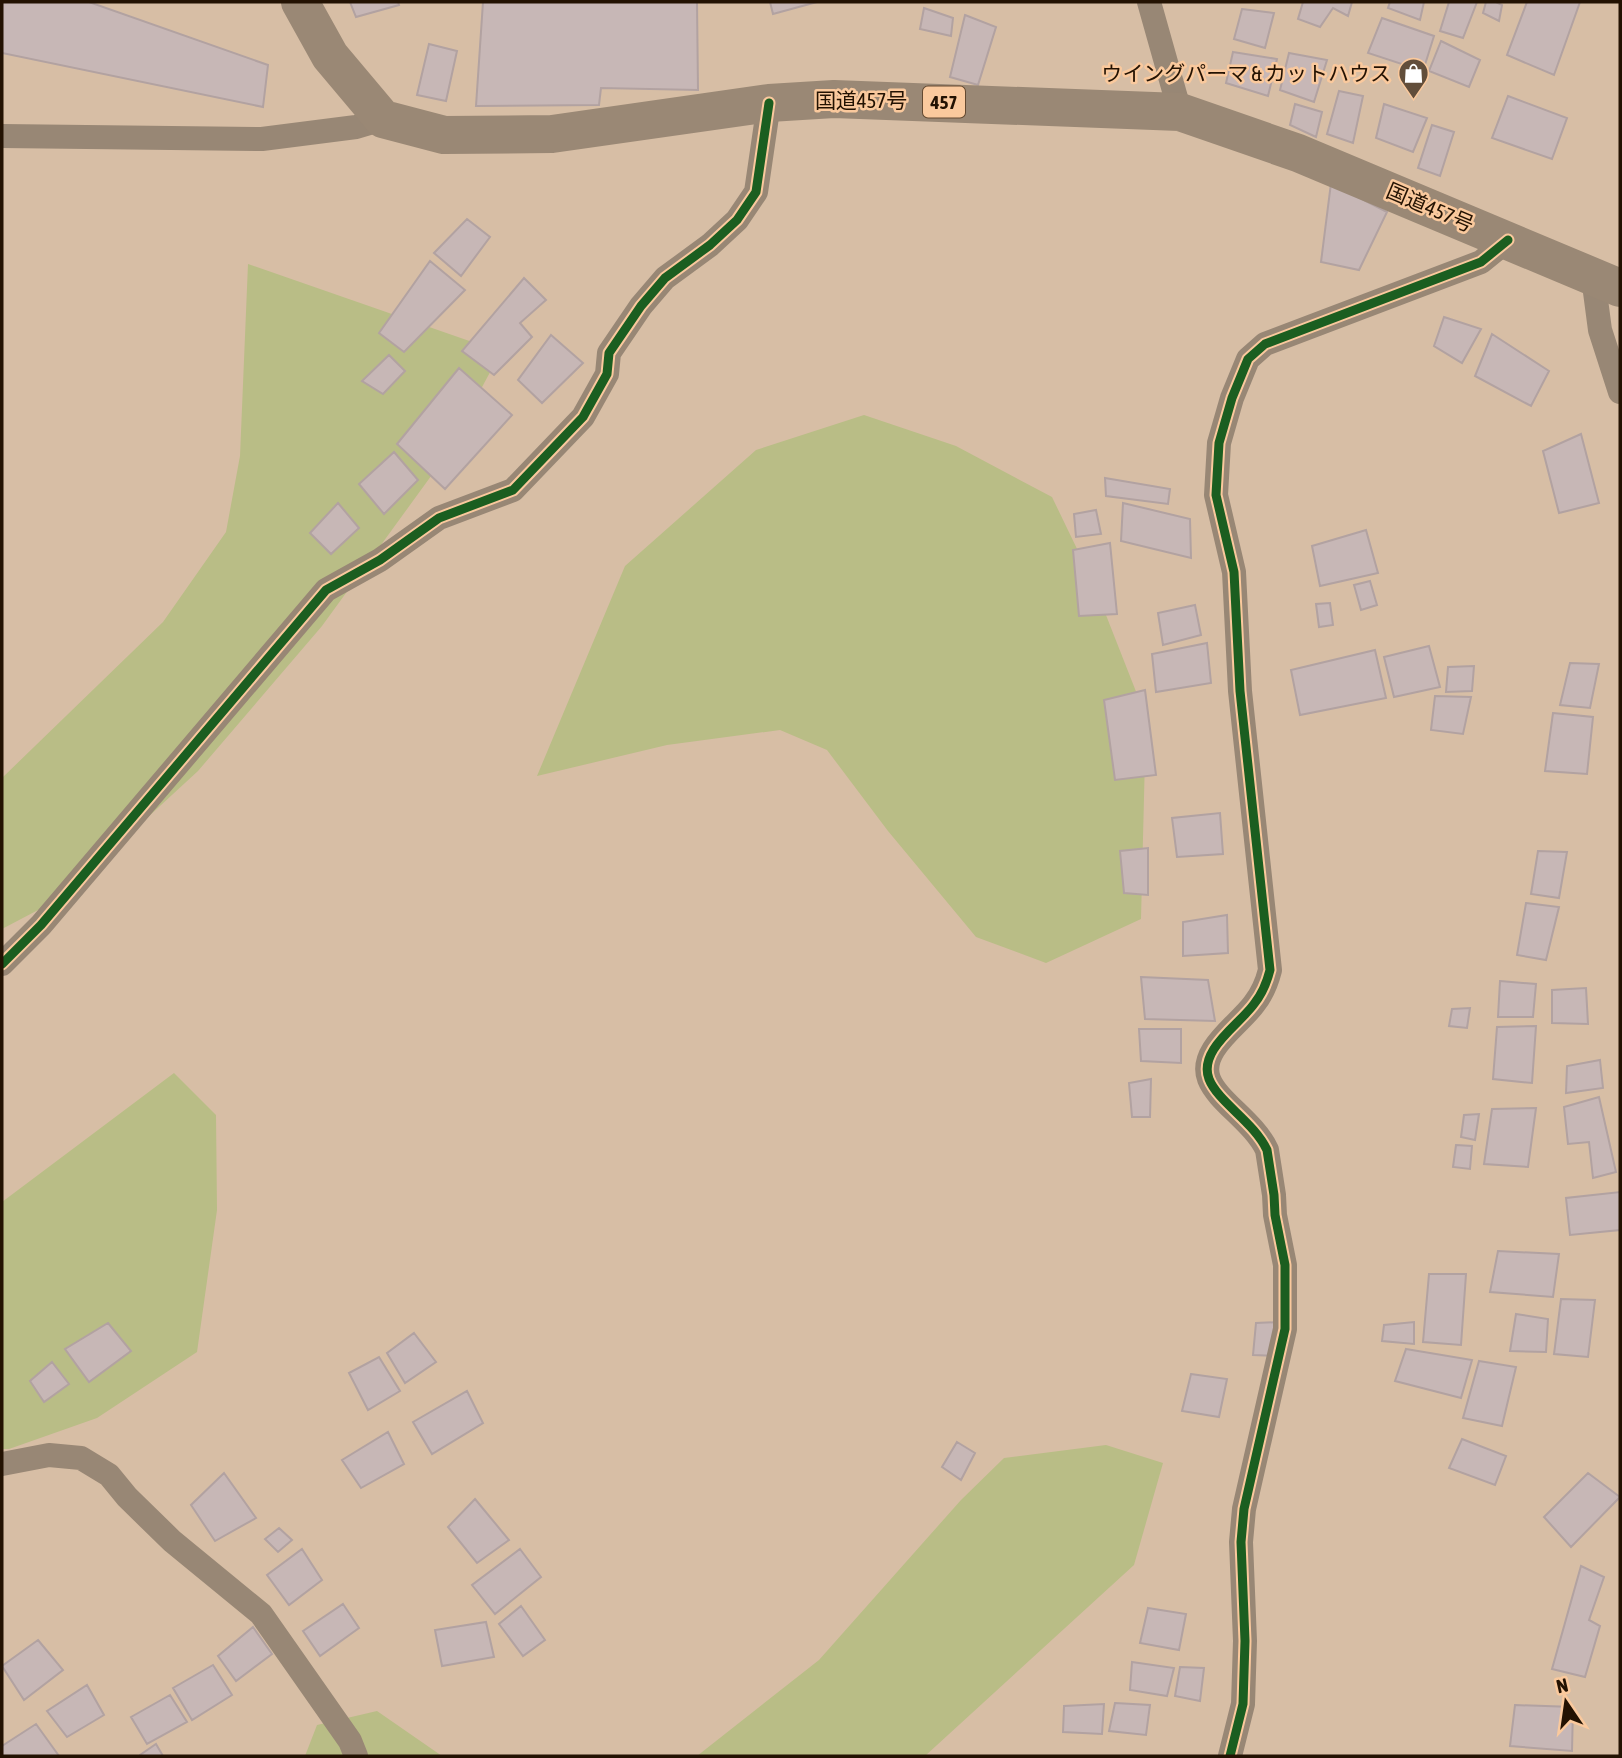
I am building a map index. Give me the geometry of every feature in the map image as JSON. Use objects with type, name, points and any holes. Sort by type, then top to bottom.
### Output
[{"type":"highway","points":[[300,2],[330,56],[383,119]]},
{"type":"highway","name":"国道457号","points":[[383,119],[444,135],[552,134],[769,103],[834,99],[1180,112],[1298,153],[1607,282]]},
{"type":"street","points":[[1149,2],[1180,112]]},
{"type":"street","points":[[2,964],[41,925],[326,590],[380,561],[439,518],[513,490],[583,417],[607,373],[609,353],[641,306],[665,278],[710,245],[737,220],[756,192],[769,103]]},
{"type":"street","points":[[2,136],[262,139],[356,127],[383,119]]},
{"type":"street","points":[[1230,1756],[1243,1704],[1245,1641],[1241,1542],[1244,1509],[1252,1466],[1283,1347],[1287,1284],[1267,1150],[1257,1133],[1215,1089],[1207,1068],[1209,1057],[1216,1046],[1256,1002],[1270,970],[1240,691],[1234,572],[1216,495],[1219,443],[1232,398],[1248,359],[1265,344],[1481,262],[1508,240]]},
{"type":"street","points":[[1607,282],[1600,330],[1620,392]]},
{"type":"street","points":[[2,1464],[50,1455],[81,1458],[109,1475],[127,1497],[173,1541],[261,1614],[350,1741],[356,1756]]},
{"type":"green space","points":[[248,264],[501,352],[442,461],[322,626],[198,771],[59,899],[2,929],[2,778],[163,622],[226,532],[240,456]]},
{"type":"green space","points":[[864,415],[956,446],[1052,497],[1093,582],[1146,717],[1141,919],[1046,963],[976,937],[888,831],[827,750],[780,730],[667,745],[537,776],[625,566],[756,450]]},
{"type":"green space","points":[[174,1073],[216,1115],[217,1210],[197,1352],[97,1418],[9,1449],[2,1449],[2,1202]]},
{"type":"green space","points":[[1106,1445],[1163,1463],[1134,1565],[925,1756],[697,1756],[819,1660],[961,1500],[1004,1458]]},
{"type":"green space","points":[[377,1711],[442,1756],[305,1756],[317,1725]]},
{"type":"building","points":[[2,2],[89,2],[268,65],[263,107],[2,53]]},
{"type":"building","points":[[350,2],[398,2],[399,5],[356,17]]},
{"type":"building","points":[[483,2],[697,2],[698,90],[601,88],[599,105],[476,106]]},
{"type":"building","points":[[770,2],[817,2],[773,14]]},
{"type":"building","points":[[1303,2],[1352,2],[1348,16],[1333,8],[1320,27],[1298,19]]},
{"type":"building","points":[[1390,2],[1424,2],[1420,20],[1388,8]]},
{"type":"building","points":[[1449,2],[1477,2],[1463,38],[1440,31]]},
{"type":"building","points":[[1486,2],[1502,5],[1499,21],[1483,13]]},
{"type":"building","points":[[1527,2],[1580,2],[1554,75],[1507,55]]},
{"type":"building","points":[[924,8],[953,18],[951,36],[920,29]]},
{"type":"building","points":[[1242,9],[1274,13],[1265,48],[1234,39]]},
{"type":"building","points":[[965,15],[996,27],[978,85],[950,77]]},
{"type":"building","points":[[1382,18],[1434,36],[1423,71],[1368,53]]},
{"type":"building","points":[[1441,41],[1480,60],[1469,87],[1429,71]]},
{"type":"building","points":[[429,44],[457,51],[446,101],[417,95]]},
{"type":"building","points":[[1233,52],[1277,59],[1268,96],[1226,83]]},
{"type":"building","points":[[1289,53],[1327,60],[1314,102],[1280,90]]},
{"type":"building","points":[[1339,91],[1363,96],[1353,143],[1327,134]]},
{"type":"building","points":[[1508,96],[1567,118],[1552,159],[1492,138]]},
{"type":"building","points":[[1295,104],[1322,112],[1316,137],[1290,125]]},
{"type":"building","points":[[1384,104],[1427,118],[1413,152],[1376,138]]},
{"type":"building","points":[[1432,125],[1454,132],[1440,176],[1418,168]]},
{"type":"building","points":[[1331,183],[1387,212],[1359,270],[1321,262]]},
{"type":"building","points":[[467,219],[490,237],[461,276],[434,253]]},
{"type":"building","points":[[430,261],[465,290],[404,352],[379,333]]},
{"type":"building","points":[[524,278],[546,300],[520,323],[532,337],[494,375],[462,351]]},
{"type":"building","points":[[1444,317],[1481,329],[1462,363],[1434,346]]},
{"type":"building","points":[[1492,334],[1549,371],[1531,406],[1475,376]]},
{"type":"building","points":[[551,335],[583,363],[542,403],[518,380]]},
{"type":"building","points":[[389,355],[405,371],[383,394],[362,381]]},
{"type":"building","points":[[459,368],[512,415],[445,489],[397,444]]},
{"type":"building","points":[[1581,434],[1599,503],[1559,513],[1543,451]]},
{"type":"building","points":[[394,452],[418,480],[384,514],[359,484]]},
{"type":"building","points":[[1105,478],[1170,489],[1168,504],[1106,496]]},
{"type":"building","points":[[338,503],[359,528],[331,554],[310,533]]},
{"type":"building","points":[[1123,503],[1190,519],[1191,558],[1121,541]]},
{"type":"building","points":[[1096,510],[1101,534],[1076,537],[1074,514]]},
{"type":"building","points":[[1366,530],[1378,573],[1320,586],[1312,546]]},
{"type":"building","points":[[1110,543],[1117,614],[1079,616],[1073,550]]},
{"type":"building","points":[[1370,581],[1377,605],[1361,610],[1354,585]]},
{"type":"building","points":[[1330,603],[1333,625],[1319,627],[1316,604]]},
{"type":"building","points":[[1195,605],[1201,635],[1163,645],[1158,613]]},
{"type":"building","points":[[1207,643],[1211,683],[1156,692],[1152,654]]},
{"type":"building","points":[[1429,646],[1440,687],[1394,697],[1384,657]]},
{"type":"building","points":[[1375,650],[1386,698],[1300,715],[1291,670]]},
{"type":"building","points":[[1570,663],[1599,664],[1590,708],[1560,705]]},
{"type":"building","points":[[1474,666],[1472,691],[1446,692],[1448,667]]},
{"type":"building","points":[[1145,690],[1156,775],[1115,780],[1104,700]]},
{"type":"building","points":[[1435,696],[1471,697],[1463,734],[1431,730]]},
{"type":"building","points":[[1553,713],[1593,717],[1587,774],[1545,771]]},
{"type":"building","points":[[1220,813],[1223,854],[1177,857],[1172,818]]},
{"type":"building","points":[[1148,848],[1148,895],[1124,893],[1120,851]]},
{"type":"building","points":[[1538,851],[1567,852],[1559,898],[1531,894]]},
{"type":"building","points":[[1526,903],[1559,907],[1546,960],[1517,955]]},
{"type":"building","points":[[1227,915],[1228,953],[1183,956],[1183,922]]},
{"type":"building","points":[[1141,977],[1208,980],[1215,1021],[1145,1019]]},
{"type":"building","points":[[1500,981],[1536,984],[1533,1017],[1498,1017]]},
{"type":"building","points":[[1586,988],[1588,1024],[1552,1023],[1552,990]]},
{"type":"building","points":[[1470,1008],[1467,1028],[1449,1026],[1452,1009]]},
{"type":"building","points":[[1536,1026],[1532,1083],[1493,1079],[1497,1027]]},
{"type":"building","points":[[1139,1029],[1181,1029],[1181,1063],[1141,1061]]},
{"type":"building","points":[[1600,1060],[1603,1088],[1566,1093],[1567,1066]]},
{"type":"building","points":[[1151,1079],[1150,1117],[1132,1117],[1129,1083]]},
{"type":"building","points":[[1599,1097],[1616,1172],[1593,1178],[1589,1142],[1568,1144],[1564,1107]]},
{"type":"building","points":[[1536,1108],[1528,1167],[1484,1164],[1492,1109]]},
{"type":"building","points":[[1479,1114],[1475,1140],[1461,1137],[1464,1115]]},
{"type":"building","points":[[1456,1145],[1472,1146],[1470,1169],[1453,1167]]},
{"type":"building","points":[[1620,1192],[1620,1230],[1570,1235],[1566,1198]]},
{"type":"building","points":[[1498,1251],[1559,1254],[1553,1297],[1490,1292]]},
{"type":"building","points":[[1429,1274],[1466,1274],[1461,1345],[1423,1342]]},
{"type":"building","points":[[1561,1299],[1595,1300],[1588,1357],[1554,1354]]},
{"type":"building","points":[[1516,1314],[1548,1319],[1546,1352],[1510,1351]]},
{"type":"building","points":[[1279,1322],[1275,1356],[1253,1355],[1256,1323]]},
{"type":"building","points":[[1414,1322],[1414,1344],[1382,1341],[1384,1325]]},
{"type":"building","points":[[108,1323],[131,1351],[89,1382],[65,1349]]},
{"type":"building","points":[[414,1333],[436,1362],[405,1383],[387,1353]]},
{"type":"building","points":[[1406,1349],[1472,1360],[1461,1398],[1395,1381]]},
{"type":"building","points":[[379,1357],[400,1391],[368,1410],[349,1373]]},
{"type":"building","points":[[1479,1361],[1516,1367],[1502,1426],[1463,1418]]},
{"type":"building","points":[[52,1362],[69,1384],[44,1402],[30,1381]]},
{"type":"building","points":[[1191,1374],[1227,1379],[1219,1417],[1182,1411]]},
{"type":"building","points":[[467,1391],[483,1423],[432,1454],[413,1422]]},
{"type":"building","points":[[388,1432],[404,1464],[361,1488],[342,1460]]},
{"type":"building","points":[[1462,1439],[1506,1456],[1495,1485],[1449,1468]]},
{"type":"building","points":[[957,1442],[975,1453],[961,1480],[942,1467]]},
{"type":"building","points":[[224,1473],[256,1518],[215,1541],[191,1505]]},
{"type":"building","points":[[1588,1473],[1620,1497],[1571,1547],[1544,1517]]},
{"type":"building","points":[[475,1499],[509,1540],[477,1563],[448,1527]]},
{"type":"building","points":[[279,1528],[292,1540],[278,1552],[265,1539]]},
{"type":"building","points":[[302,1549],[322,1580],[289,1605],[267,1575]]},
{"type":"building","points":[[520,1549],[541,1577],[495,1614],[472,1585]]},
{"type":"building","points":[[1581,1566],[1604,1577],[1589,1620],[1600,1626],[1585,1677],[1552,1669]]},
{"type":"building","points":[[343,1604],[359,1628],[320,1656],[303,1631]]},
{"type":"building","points":[[521,1606],[545,1640],[523,1656],[499,1624]]},
{"type":"building","points":[[1148,1608],[1186,1614],[1179,1650],[1140,1643]]},
{"type":"building","points":[[486,1622],[494,1657],[442,1666],[435,1630]]},
{"type":"building","points":[[253,1627],[272,1654],[236,1681],[218,1656]]},
{"type":"building","points":[[38,1640],[63,1670],[24,1700],[2,1666]]},
{"type":"building","points":[[1132,1662],[1174,1668],[1167,1696],[1130,1690]]},
{"type":"building","points":[[213,1665],[232,1695],[192,1720],[173,1688]]},
{"type":"building","points":[[1180,1667],[1204,1668],[1200,1701],[1175,1696]]},
{"type":"building","points":[[87,1685],[104,1715],[67,1737],[47,1711]]},
{"type":"building","points":[[170,1695],[187,1722],[147,1744],[131,1717]]},
{"type":"building","points":[[1115,1703],[1150,1705],[1146,1735],[1109,1731]]},
{"type":"building","points":[[1104,1704],[1102,1734],[1063,1732],[1064,1706]]},
{"type":"building","points":[[1515,1705],[1573,1707],[1572,1751],[1510,1746]]},
{"type":"building","points":[[36,1724],[59,1756],[2,1756],[2,1746]]},
{"type":"building","points":[[156,1744],[163,1756],[140,1756],[140,1755]]},
{"type":"cycle path","points":[[2,964],[41,925],[326,590],[380,560],[439,518],[513,490],[583,417],[607,374],[609,353],[641,306],[665,278],[710,245],[737,220],[756,192],[769,103]]},
{"type":"cycle path","points":[[1230,1756],[1243,1704],[1245,1641],[1241,1542],[1244,1509],[1285,1329],[1285,1265],[1275,1215],[1267,1150],[1254,1130],[1214,1088],[1207,1068],[1214,1048],[1259,996],[1270,970],[1240,691],[1234,572],[1216,495],[1219,443],[1232,398],[1248,359],[1265,344],[1481,262],[1508,240]]},
{"type":"place","name":"ウイングパーマ & カットハウス","points":[[1414,101]]}]
